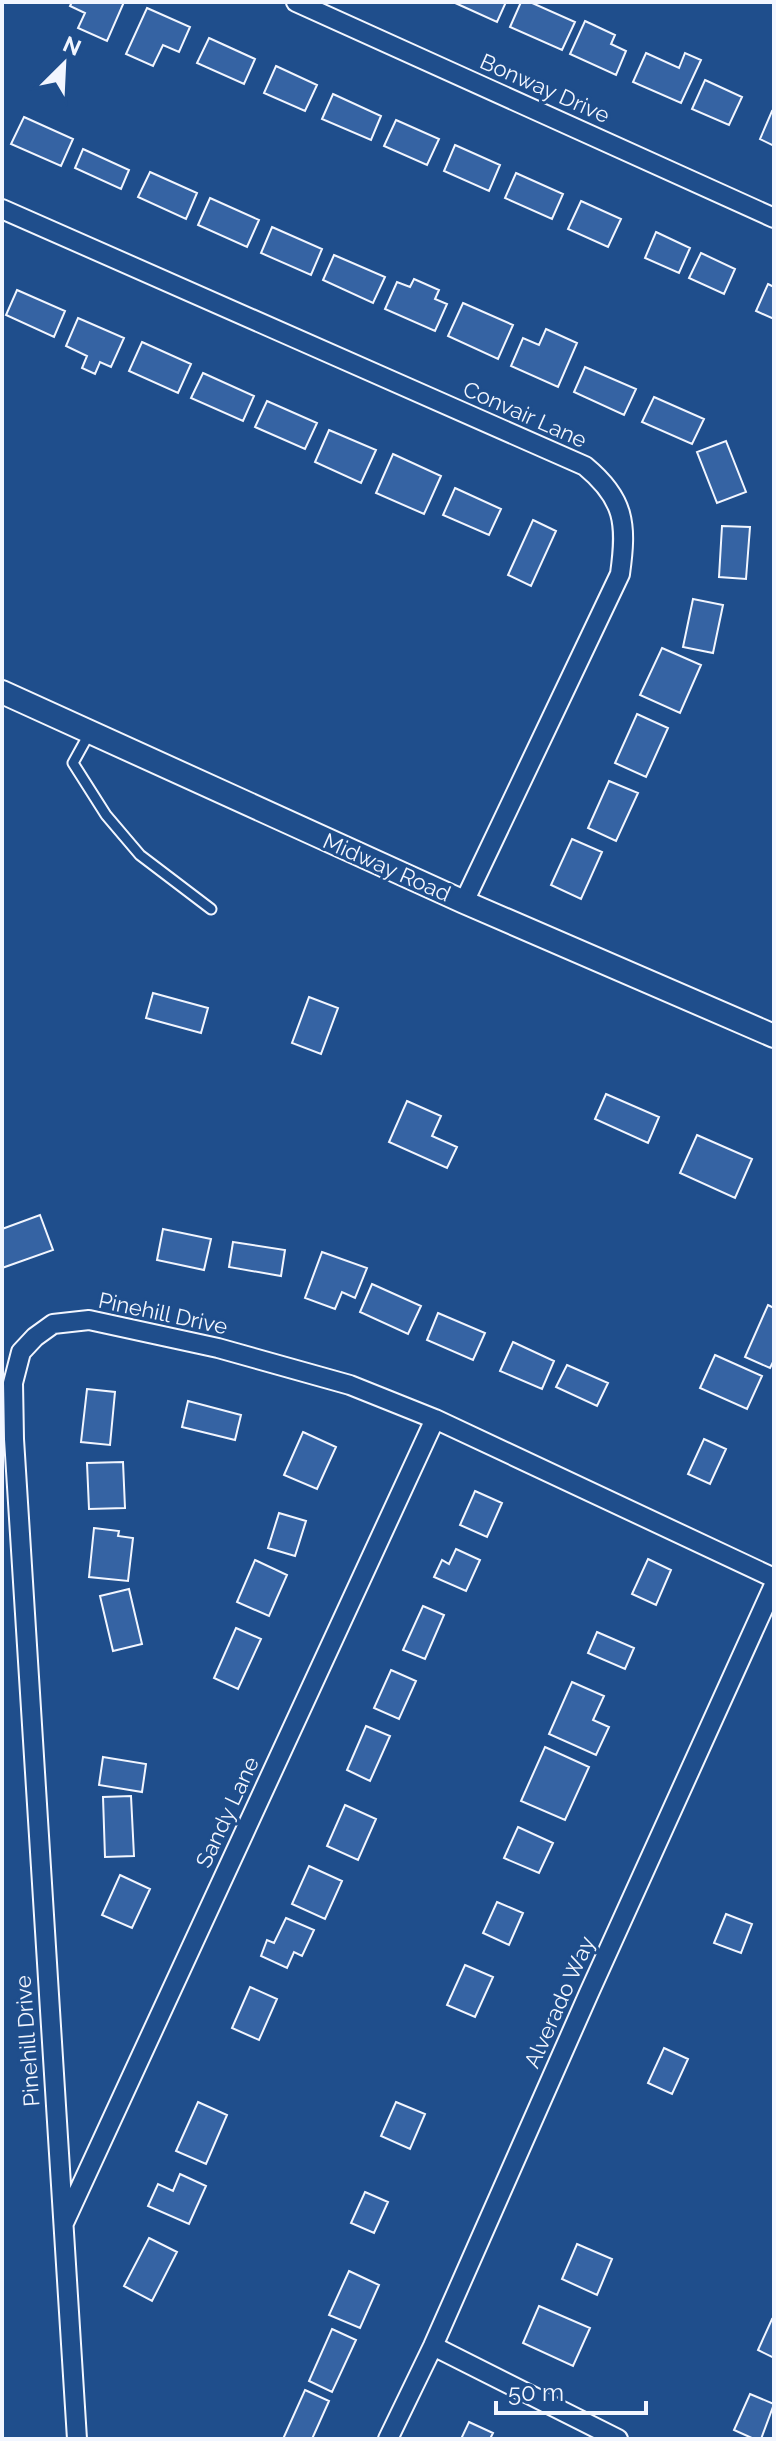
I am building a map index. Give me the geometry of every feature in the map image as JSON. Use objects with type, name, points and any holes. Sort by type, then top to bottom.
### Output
[{"type":"street","name":"Bonway Drive","points":[[296,2],[774,218]]},
{"type":"street","name":"Convair Lane","points":[[2,209],[585,466],[603,481],[614,496],[622,518],[624,547],[620,574],[464,902]]},
{"type":"street","name":"Midway Road","points":[[2,692],[464,902],[774,1036]]},
{"type":"street","name":"Pinehill Drive","points":[[77,2439],[14,1439],[13,1383],[21,1352],[53,1324],[89,1320],[218,1348],[350,1385],[435,1419],[774,1578]]},
{"type":"street","name":"Sandy Lane","points":[[63,2225],[435,1419]]},
{"type":"street","name":"Alverado Way","points":[[388,2439],[433,2346],[774,1585]]},
{"type":"street","points":[[433,2346],[618,2439]]},
{"type":"lane","points":[[90,732],[73,763],[106,815],[140,855],[211,909]]},
{"type":"building","points":[[72,2],[124,2],[107,41],[78,28],[85,13],[70,6]]},
{"type":"building","points":[[453,2],[506,2],[497,22]]},
{"type":"building","points":[[521,2],[530,2],[575,22],[562,50],[510,27]]},
{"type":"building","points":[[147,8],[190,27],[179,52],[163,45],[153,66],[126,54]]},
{"type":"building","points":[[585,21],[615,35],[611,44],[626,51],[616,75],[570,54]]},
{"type":"building","points":[[209,38],[255,59],[244,84],[197,63]]},
{"type":"building","points":[[646,53],[679,68],[685,53],[701,60],[681,103],[633,82]]},
{"type":"building","points":[[276,66],[317,85],[305,111],[264,93]]},
{"type":"building","points":[[705,80],[742,97],[729,125],[692,109]]},
{"type":"building","points":[[333,94],[381,116],[371,140],[322,119]]},
{"type":"building","points":[[774,112],[774,146],[760,139]]},
{"type":"building","points":[[24,117],[73,139],[61,166],[11,144]]},
{"type":"building","points":[[396,120],[439,139],[427,165],[384,146]]},
{"type":"building","points":[[455,145],[500,165],[489,191],[444,171]]},
{"type":"building","points":[[83,149],[129,170],[121,189],[75,168]]},
{"type":"building","points":[[150,172],[197,193],[186,219],[138,197]]},
{"type":"building","points":[[516,173],[563,194],[552,219],[505,198]]},
{"type":"building","points":[[210,198],[259,220],[247,247],[198,225]]},
{"type":"building","points":[[581,201],[621,219],[608,247],[568,229]]},
{"type":"building","points":[[272,227],[322,249],[311,275],[261,253]]},
{"type":"building","points":[[656,232],[690,248],[679,273],[645,258]]},
{"type":"building","points":[[701,253],[735,269],[724,294],[689,278]]},
{"type":"building","points":[[334,255],[385,277],[373,303],[323,280]]},
{"type":"building","points":[[414,279],[439,290],[435,299],[447,304],[435,331],[385,309],[397,282],[410,287]]},
{"type":"building","points":[[768,284],[774,287],[774,319],[756,311]]},
{"type":"building","points":[[17,290],[65,311],[54,337],[6,315]]},
{"type":"building","points":[[463,303],[513,325],[498,359],[448,336]]},
{"type":"building","points":[[78,318],[124,338],[111,367],[100,362],[95,374],[82,368],[87,356],[66,346]]},
{"type":"building","points":[[546,329],[577,343],[558,387],[511,366],[523,338],[539,345]]},
{"type":"building","points":[[142,342],[191,364],[178,393],[129,371]]},
{"type":"building","points":[[585,367],[636,389],[624,415],[574,392]]},
{"type":"building","points":[[203,373],[254,396],[243,421],[191,398]]},
{"type":"building","points":[[654,397],[704,419],[692,444],[642,422]]},
{"type":"building","points":[[267,401],[317,423],[305,449],[255,427]]},
{"type":"building","points":[[329,430],[376,450],[361,483],[315,462]]},
{"type":"building","points":[[726,441],[746,492],[717,503],[697,452]]},
{"type":"building","points":[[393,454],[441,476],[424,514],[376,493]]},
{"type":"building","points":[[455,488],[501,509],[489,535],[443,515]]},
{"type":"building","points":[[533,520],[556,531],[531,586],[508,575]]},
{"type":"building","points":[[722,526],[750,527],[746,579],[719,577]]},
{"type":"building","points":[[693,599],[723,605],[713,653],[683,647]]},
{"type":"building","points":[[662,648],[701,665],[680,713],[640,695]]},
{"type":"building","points":[[637,714],[668,728],[646,777],[615,763]]},
{"type":"building","points":[[609,781],[638,793],[616,841],[588,828]]},
{"type":"building","points":[[572,839],[602,852],[581,899],[551,885]]},
{"type":"building","points":[[153,993],[208,1008],[201,1033],[146,1018]]},
{"type":"building","points":[[309,997],[338,1008],[321,1054],[292,1043]]},
{"type":"building","points":[[606,1094],[659,1117],[648,1143],[595,1119]]},
{"type":"building","points":[[407,1101],[441,1116],[432,1136],[457,1147],[447,1168],[389,1142]]},
{"type":"building","points":[[697,1135],[752,1159],[735,1198],[680,1173]]},
{"type":"building","points":[[40,1215],[53,1250],[2,1268],[2,1229]]},
{"type":"building","points":[[163,1229],[211,1239],[204,1270],[157,1260]]},
{"type":"building","points":[[233,1242],[285,1250],[281,1276],[229,1267]]},
{"type":"building","points":[[322,1252],[367,1268],[355,1298],[342,1292],[335,1309],[305,1298]]},
{"type":"building","points":[[372,1284],[421,1306],[408,1334],[360,1312]]},
{"type":"building","points":[[768,1305],[774,1308],[774,1360],[770,1368],[745,1357]]},
{"type":"building","points":[[438,1313],[485,1333],[473,1360],[427,1340]]},
{"type":"building","points":[[513,1342],[554,1361],[542,1389],[500,1371]]},
{"type":"building","points":[[715,1355],[762,1376],[747,1409],[700,1388]]},
{"type":"building","points":[[567,1365],[608,1383],[597,1406],[556,1387]]},
{"type":"building","points":[[87,1389],[115,1392],[110,1445],[81,1442]]},
{"type":"building","points":[[188,1401],[241,1415],[235,1440],[182,1427]]},
{"type":"building","points":[[303,1432],[336,1447],[317,1489],[284,1475]]},
{"type":"building","points":[[704,1439],[726,1449],[710,1484],[688,1474]]},
{"type":"building","points":[[123,1462],[125,1508],[89,1509],[87,1463]]},
{"type":"building","points":[[475,1491],[502,1503],[487,1537],[460,1525]]},
{"type":"building","points":[[279,1513],[306,1521],[295,1556],[268,1548]]},
{"type":"building","points":[[94,1528],[119,1531],[118,1536],[133,1538],[128,1581],[89,1577]]},
{"type":"building","points":[[456,1549],[480,1560],[466,1591],[434,1577],[442,1560],[449,1564]]},
{"type":"building","points":[[648,1559],[671,1570],[656,1605],[632,1594]]},
{"type":"building","points":[[255,1560],[287,1575],[269,1616],[237,1602]]},
{"type":"building","points":[[129,1589],[142,1644],[113,1651],[100,1596]]},
{"type":"building","points":[[423,1606],[444,1615],[425,1659],[403,1650]]},
{"type":"building","points":[[236,1628],[261,1639],[238,1689],[214,1678]]},
{"type":"building","points":[[597,1632],[634,1648],[625,1669],[588,1653]]},
{"type":"building","points":[[391,1670],[416,1681],[399,1719],[374,1708]]},
{"type":"building","points":[[572,1682],[604,1696],[593,1720],[609,1727],[596,1755],[549,1734]]},
{"type":"building","points":[[366,1726],[390,1736],[370,1781],[347,1770]]},
{"type":"building","points":[[545,1747],[589,1767],[565,1820],[521,1801]]},
{"type":"building","points":[[103,1757],[146,1764],[142,1792],[99,1785]]},
{"type":"building","points":[[131,1796],[134,1856],[105,1857],[103,1797]]},
{"type":"building","points":[[345,1805],[376,1819],[358,1860],[327,1846]]},
{"type":"building","points":[[518,1827],[553,1843],[539,1873],[504,1858]]},
{"type":"building","points":[[309,1866],[342,1881],[325,1919],[292,1904]]},
{"type":"building","points":[[120,1875],[150,1889],[132,1928],[102,1915]]},
{"type":"building","points":[[497,1902],[523,1913],[509,1945],[483,1933]]},
{"type":"building","points":[[726,1914],[752,1924],[741,1953],[714,1943]]},
{"type":"building","points":[[286,1918],[314,1930],[302,1956],[294,1952],[287,1968],[261,1956],[267,1940],[274,1943]]},
{"type":"building","points":[[465,1965],[493,1977],[475,2017],[447,2005]]},
{"type":"building","points":[[250,1987],[277,1999],[259,2040],[232,2028]]},
{"type":"building","points":[[664,2048],[688,2059],[672,2094],[648,2083]]},
{"type":"building","points":[[198,2102],[227,2115],[206,2164],[176,2151]]},
{"type":"building","points":[[396,2102],[425,2114],[410,2149],[381,2136]]},
{"type":"building","points":[[180,2174],[206,2186],[189,2224],[148,2206],[158,2184],[173,2191]]},
{"type":"building","points":[[365,2192],[388,2202],[374,2233],[351,2223]]},
{"type":"building","points":[[149,2238],[177,2252],[152,2301],[124,2286]]},
{"type":"building","points":[[577,2244],[612,2259],[597,2295],[562,2279]]},
{"type":"building","points":[[349,2271],[379,2285],[360,2328],[329,2315]]},
{"type":"building","points":[[539,2306],[590,2328],[573,2366],[523,2343]]},
{"type":"building","points":[[774,2320],[774,2358],[758,2350]]},
{"type":"building","points":[[332,2329],[356,2340],[332,2392],[309,2381]]},
{"type":"building","points":[[305,2390],[329,2401],[312,2439],[283,2439]]},
{"type":"building","points":[[750,2394],[774,2404],[761,2439],[734,2430]]},
{"type":"building","points":[[469,2422],[493,2433],[490,2439],[461,2439]]}]
